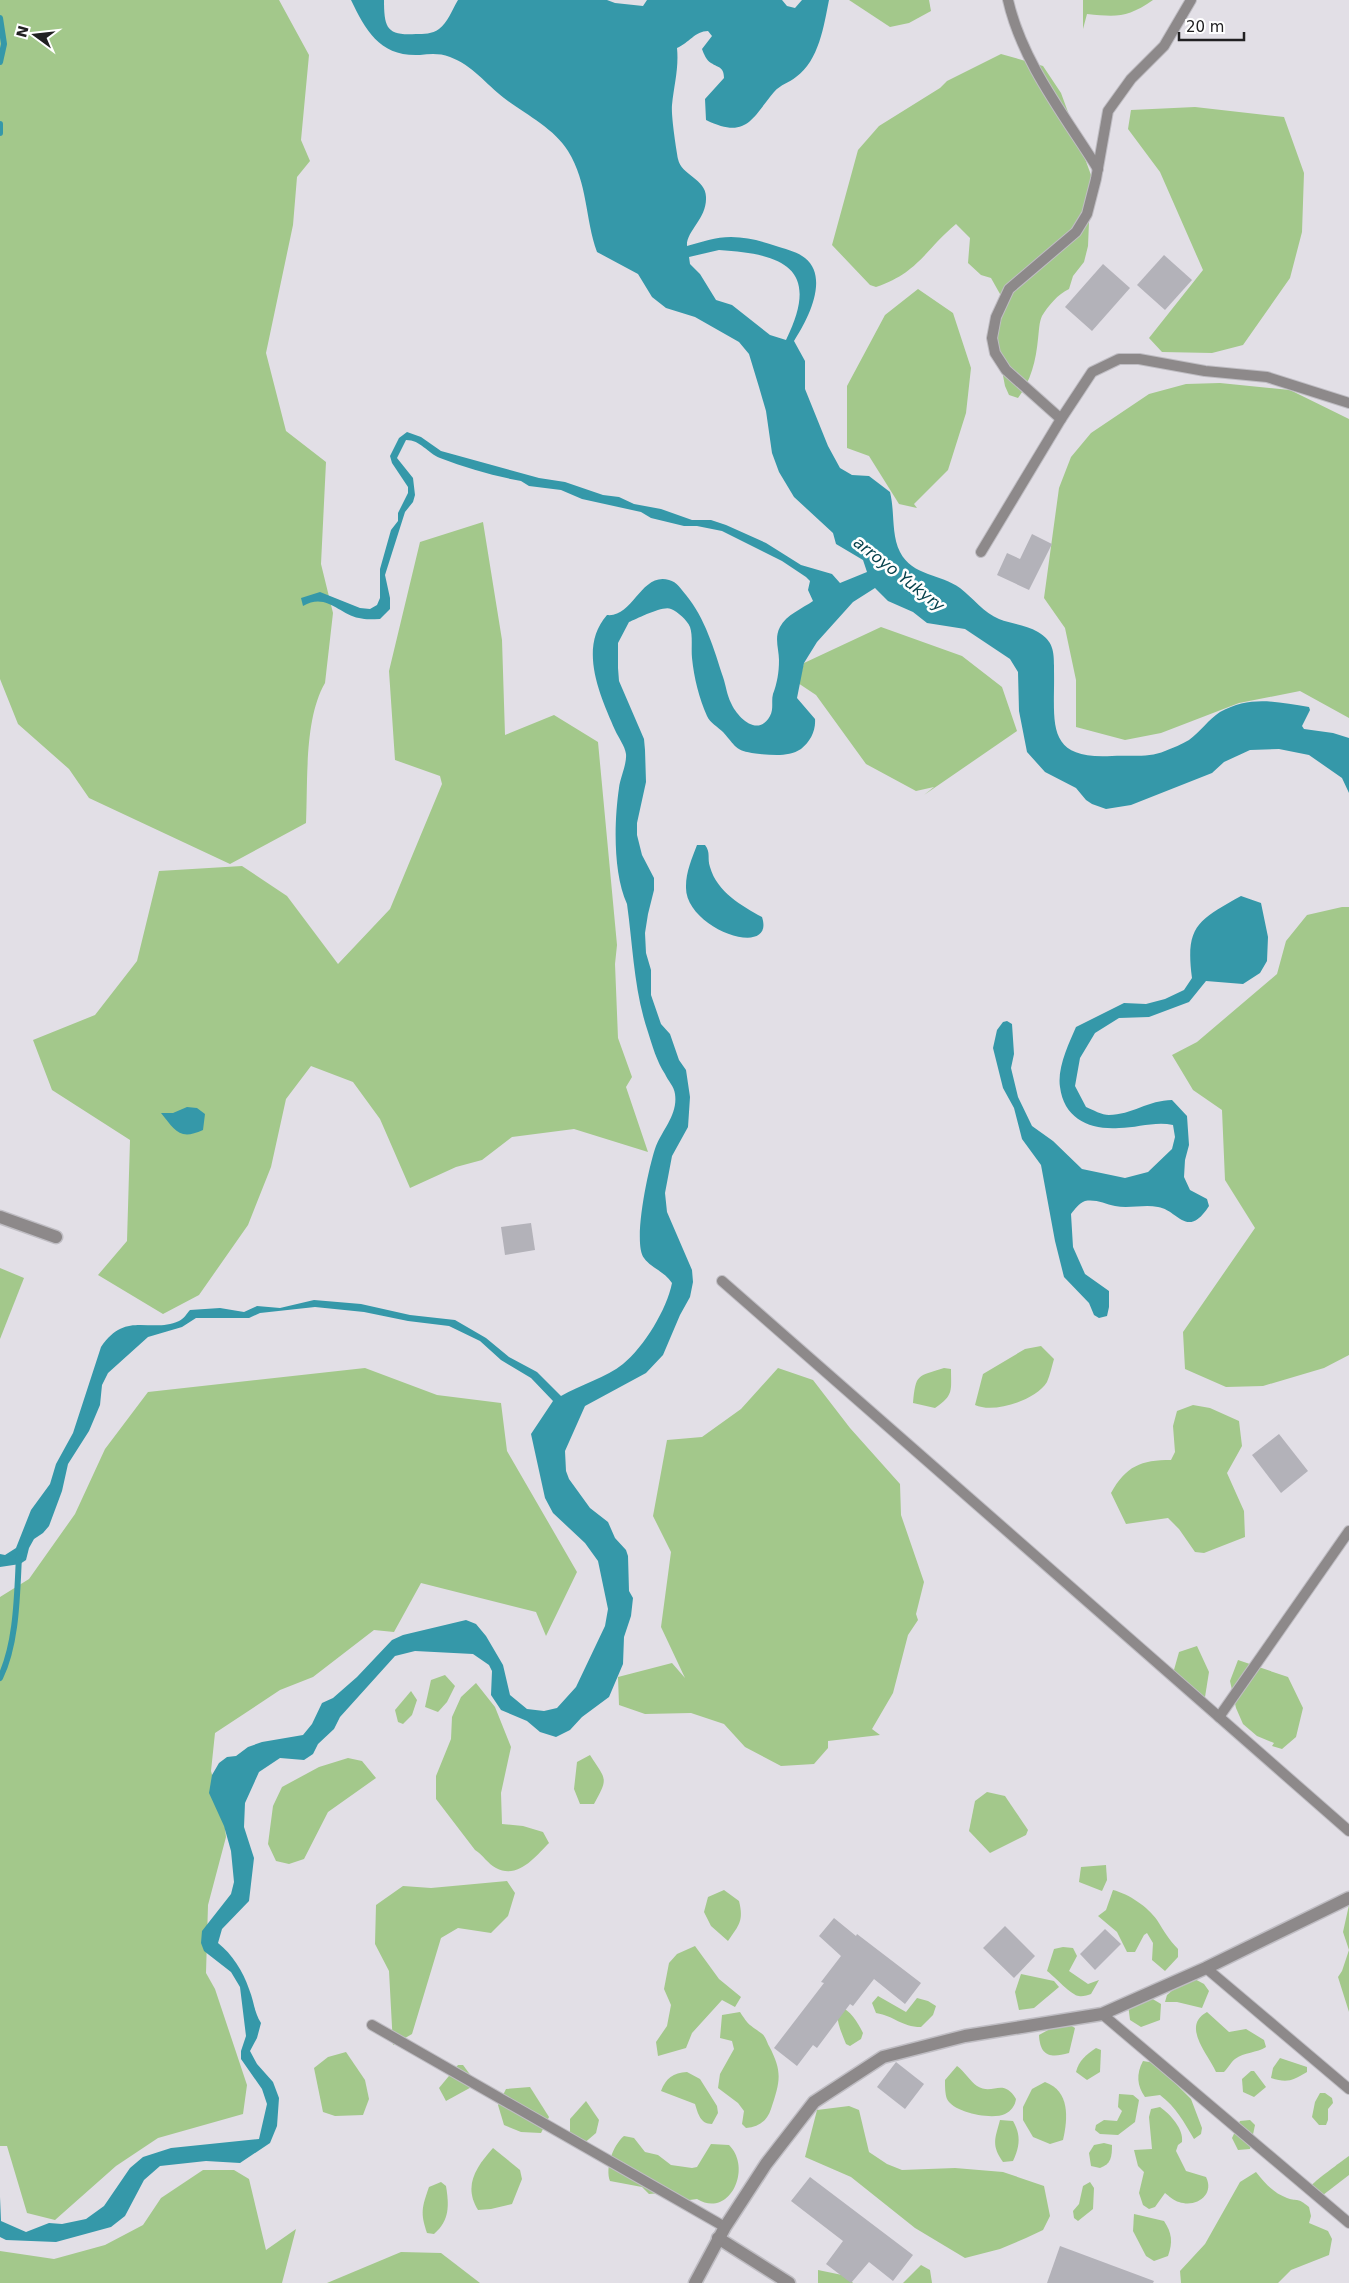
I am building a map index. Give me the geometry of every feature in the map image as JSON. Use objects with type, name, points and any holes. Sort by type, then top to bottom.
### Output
[{"type":"street","points":[[0,1217],[56,1237]]},
{"type":"street","points":[[695,2283],[721,2233],[766,2164],[814,2102],[883,2056],[965,2036],[1102,2014],[1206,1968],[1349,1898]]},
{"type":"street","points":[[721,2233],[790,2283]]},
{"type":"lane","points":[[1008,0],[1020,36],[1040,77],[1098,169]]},
{"type":"lane","points":[[1061,419],[1006,370],[995,353],[992,338],[996,317],[1009,289],[1076,232],[1087,214],[1098,169],[1108,111],[1131,79],[1164,46],[1191,0]]},
{"type":"lane","points":[[982,552],[1061,419],[1092,372],[1119,359],[1139,359],[1205,370],[1267,377],[1349,403]]},
{"type":"lane","points":[[722,1281],[1349,1831]]},
{"type":"lane","points":[[1219,1716],[1349,1531]]},
{"type":"lane","points":[[1206,1968],[1349,2089]]},
{"type":"lane","points":[[1102,2014],[1349,2223]]},
{"type":"lane","points":[[372,2025],[721,2233]]},
{"type":"green space","points":[[0,0],[279,0],[309,55],[301,140],[310,161],[297,177],[293,225],[266,353],[286,431],[326,462],[321,564],[333,613],[325,683],[313,714],[310,732],[306,823],[230,864],[89,798],[69,769],[18,724],[0,679]]},
{"type":"green space","points":[[849,0],[929,0],[931,11],[909,23],[890,27]]},
{"type":"green space","points":[[1083,0],[1153,0],[1136,10],[1122,15],[1087,14],[1083,29]]},
{"type":"green space","points":[[1001,54],[1043,66],[1061,93],[1091,175],[1088,246],[1084,262],[1073,276],[1069,289],[1047,308],[1042,316],[1032,370],[1018,398],[1009,395],[1005,386],[995,334],[1002,315],[1000,294],[991,278],[981,275],[968,263],[970,238],[956,224],[912,268],[902,275],[876,287],[870,285],[832,245],[858,150],[879,126],[940,88],[947,81]]},
{"type":"green space","points":[[1195,107],[1284,117],[1304,173],[1302,232],[1290,278],[1243,345],[1212,353],[1162,352],[1149,338],[1203,270],[1160,172],[1128,129],[1131,110]]},
{"type":"green space","points":[[918,289],[953,313],[971,368],[966,413],[948,470],[914,504],[917,508],[899,504],[869,456],[847,448],[847,386],[885,315]]},
{"type":"green space","points":[[1220,383],[1290,390],[1349,419],[1349,718],[1300,691],[1239,703],[1161,733],[1125,740],[1076,727],[1076,680],[1065,628],[1044,598],[1059,488],[1071,457],[1091,433],[1149,394],[1186,384]]},
{"type":"green space","points":[[483,522],[502,640],[505,735],[554,715],[598,742],[617,945],[615,964],[618,1038],[632,1077],[626,1087],[648,1152],[574,1129],[512,1137],[482,1160],[456,1167],[410,1188],[380,1119],[353,1082],[311,1066],[286,1099],[271,1167],[248,1225],[199,1295],[163,1314],[98,1275],[127,1241],[130,1140],[52,1090],[33,1040],[95,1015],[137,961],[159,871],[242,866],[287,896],[338,964],[390,909],[442,784],[440,776],[395,760],[389,671],[420,542]]},
{"type":"green space","points":[[881,627],[962,656],[1002,687],[1017,731],[924,795],[934,787],[916,791],[866,764],[816,695],[795,681],[801,674],[804,663]]},
{"type":"green space","points":[[1349,907],[1349,1355],[1324,1368],[1263,1386],[1226,1387],[1185,1369],[1183,1332],[1255,1228],[1225,1180],[1222,1110],[1193,1090],[1172,1055],[1197,1042],[1277,974],[1286,941],[1307,915]]},
{"type":"green space","points":[[0,1268],[24,1278],[0,1339]]},
{"type":"green space","points":[[1041,1346],[1054,1359],[1047,1382],[1042,1389],[1014,1404],[993,1408],[975,1405],[983,1374],[1025,1349]]},
{"type":"green space","points":[[365,1368],[437,1395],[501,1403],[507,1451],[577,1572],[546,1636],[536,1612],[421,1583],[394,1632],[374,1630],[313,1677],[280,1690],[215,1733],[211,1771],[224,1819],[226,1837],[208,1905],[206,1973],[215,1989],[247,2085],[243,2114],[158,2138],[116,2166],[55,2220],[27,2213],[7,2146],[0,2146],[0,1597],[29,1579],[75,1514],[105,1449],[148,1392]]},
{"type":"green space","points":[[778,1368],[813,1380],[850,1428],[900,1484],[901,1515],[924,1582],[916,1614],[918,1620],[908,1635],[893,1693],[872,1729],[880,1735],[828,1741],[828,1748],[814,1764],[781,1766],[745,1747],[724,1724],[691,1713],[645,1714],[619,1705],[618,1677],[672,1663],[685,1678],[661,1627],[671,1552],[653,1516],[667,1440],[702,1437],[741,1409]]},
{"type":"green space","points":[[944,1368],[951,1369],[951,1388],[946,1400],[935,1408],[913,1403],[917,1381],[923,1375]]},
{"type":"green space","points":[[1193,1405],[1210,1408],[1239,1421],[1242,1446],[1227,1473],[1244,1511],[1245,1537],[1204,1553],[1195,1552],[1179,1529],[1168,1518],[1126,1524],[1111,1493],[1122,1476],[1135,1466],[1151,1461],[1171,1460],[1175,1452],[1173,1426],[1177,1411]]},
{"type":"green space","points":[[1197,1646],[1209,1672],[1205,1697],[1184,1694],[1172,1677],[1179,1652]]},
{"type":"green space","points":[[1238,1660],[1288,1677],[1303,1708],[1296,1737],[1282,1749],[1272,1746],[1274,1743],[1257,1736],[1243,1724],[1236,1708],[1230,1681]]},
{"type":"green space","points":[[445,1675],[455,1686],[447,1702],[438,1712],[425,1707],[431,1680]]},
{"type":"green space","points":[[476,1683],[495,1707],[511,1747],[501,1793],[502,1824],[523,1826],[543,1832],[549,1843],[526,1865],[512,1871],[496,1868],[475,1850],[436,1799],[436,1776],[451,1739],[452,1717],[461,1697]]},
{"type":"green space","points":[[411,1691],[417,1700],[412,1715],[403,1724],[398,1722],[395,1710]]},
{"type":"green space","points":[[590,1755],[602,1774],[604,1783],[594,1804],[580,1804],[574,1789],[577,1762]]},
{"type":"green space","points":[[348,1758],[362,1761],[376,1778],[328,1812],[304,1859],[289,1864],[276,1861],[268,1844],[273,1806],[282,1787],[319,1767]]},
{"type":"green space","points":[[987,1792],[1005,1796],[1028,1830],[1026,1835],[990,1853],[969,1831],[975,1801]]},
{"type":"green space","points":[[1106,1865],[1107,1880],[1102,1891],[1079,1882],[1081,1867]]},
{"type":"green space","points":[[507,1881],[515,1893],[508,1916],[491,1933],[458,1928],[441,1938],[412,2034],[393,2045],[389,1971],[375,1944],[376,1905],[403,1886],[431,1888]]},
{"type":"green space","points":[[724,1890],[739,1901],[741,1913],[738,1927],[728,1941],[711,1926],[704,1912],[708,1897]]},
{"type":"green space","points":[[1113,1890],[1132,1898],[1149,1910],[1178,1949],[1178,1957],[1165,1971],[1152,1960],[1153,1943],[1147,1933],[1135,1952],[1127,1952],[1117,1932],[1098,1916],[1106,1910]]},
{"type":"green space","points":[[1349,1905],[1349,1950],[1343,1932]]},
{"type":"green space","points":[[695,1946],[719,1979],[741,1997],[735,2007],[722,2000],[692,2033],[686,2048],[658,2056],[656,2042],[667,2026],[671,2005],[664,1989],[669,1963],[677,1954]]},
{"type":"green space","points":[[1063,1947],[1073,1948],[1077,1956],[1069,1971],[1088,1984],[1099,1980],[1091,1994],[1076,1995],[1047,1971],[1054,1949]]},
{"type":"green space","points":[[1349,1950],[1349,2012],[1338,1977]]},
{"type":"green space","points":[[1021,1974],[1054,1981],[1059,1987],[1034,2008],[1019,2010],[1015,1992]]},
{"type":"green space","points":[[1189,1976],[1204,1984],[1209,1991],[1202,2008],[1177,2002],[1165,2002],[1167,1995]]},
{"type":"green space","points":[[878,1996],[906,2012],[917,1998],[928,2001],[936,2006],[933,2015],[921,2027],[914,2027],[876,2013],[872,2003]]},
{"type":"green space","points":[[1151,1998],[1161,2004],[1160,2020],[1141,2027],[1130,2020],[1128,2004]]},
{"type":"green space","points":[[838,2005],[847,2010],[863,2033],[861,2039],[850,2046],[846,2044],[839,2025],[837,2016]]},
{"type":"green space","points":[[740,2012],[751,2026],[765,2037],[776,2063],[779,2077],[771,2109],[767,2117],[759,2125],[746,2128],[742,2124],[744,2111],[738,2103],[718,2088],[720,2074],[734,2049],[732,2041],[720,2038],[722,2015]]},
{"type":"green space","points":[[1207,2012],[1229,2032],[1246,2029],[1264,2040],[1266,2047],[1239,2057],[1224,2072],[1216,2072],[1196,2032],[1196,2025]]},
{"type":"green space","points":[[1059,2024],[1070,2025],[1075,2028],[1069,2053],[1048,2054],[1042,2048],[1039,2035]]},
{"type":"green space","points":[[1096,2048],[1101,2050],[1100,2072],[1087,2080],[1076,2072],[1083,2058]]},
{"type":"green space","points":[[346,2052],[365,2080],[369,2099],[363,2115],[335,2116],[323,2112],[314,2068],[328,2057]]},
{"type":"green space","points":[[1280,2058],[1307,2067],[1307,2072],[1289,2080],[1271,2078],[1273,2068]]},
{"type":"green space","points":[[1143,2061],[1155,2063],[1191,2099],[1202,2128],[1201,2134],[1194,2139],[1175,2110],[1160,2095],[1145,2097],[1140,2089],[1138,2080]]},
{"type":"green space","points":[[458,2065],[463,2065],[477,2084],[446,2101],[439,2088]]},
{"type":"green space","points":[[957,2066],[977,2086],[983,2089],[1007,2089],[1016,2099],[1015,2104],[1007,2113],[999,2116],[983,2116],[957,2108],[946,2097],[945,2080]]},
{"type":"green space","points":[[1251,2071],[1254,2071],[1266,2087],[1254,2097],[1243,2092],[1242,2079]]},
{"type":"green space","points":[[687,2072],[700,2079],[717,2106],[718,2113],[712,2124],[702,2120],[695,2104],[661,2091],[671,2077]]},
{"type":"green space","points":[[1045,2082],[1059,2092],[1063,2099],[1066,2114],[1063,2140],[1050,2144],[1033,2137],[1023,2120],[1023,2107],[1032,2089]]},
{"type":"green space","points":[[530,2087],[549,2117],[541,2133],[521,2132],[504,2125],[498,2105],[506,2089]]},
{"type":"green space","points":[[1320,2093],[1325,2093],[1332,2098],[1333,2103],[1328,2109],[1326,2125],[1319,2125],[1312,2117],[1315,2102]]},
{"type":"green space","points":[[1119,2094],[1133,2095],[1139,2100],[1135,2122],[1118,2135],[1100,2134],[1095,2130],[1096,2125],[1104,2120],[1117,2121],[1122,2111],[1118,2107]]},
{"type":"green space","points":[[586,2101],[599,2120],[596,2133],[582,2145],[570,2135],[570,2119]]},
{"type":"green space","points":[[849,2106],[859,2110],[869,2152],[887,2164],[902,2170],[955,2168],[1003,2172],[1044,2186],[1050,2216],[1043,2230],[1000,2249],[965,2258],[915,2228],[851,2177],[805,2157],[817,2110]]},
{"type":"green space","points":[[1160,2107],[1179,2127],[1182,2142],[1178,2145],[1176,2151],[1186,2171],[1206,2177],[1208,2189],[1202,2198],[1192,2203],[1177,2201],[1165,2193],[1155,2207],[1149,2209],[1143,2205],[1139,2193],[1144,2172],[1138,2166],[1134,2150],[1152,2149],[1149,2117],[1151,2109]]},
{"type":"green space","points":[[1000,2120],[1013,2121],[1017,2131],[1018,2145],[1013,2161],[1003,2162],[995,2146]]},
{"type":"green space","points":[[1250,2120],[1255,2125],[1250,2149],[1238,2150],[1232,2138],[1240,2121]]},
{"type":"green space","points":[[624,2136],[634,2138],[645,2152],[658,2155],[671,2165],[692,2168],[697,2167],[711,2144],[729,2145],[736,2155],[739,2166],[738,2178],[734,2188],[728,2197],[719,2202],[709,2203],[697,2199],[682,2201],[662,2193],[649,2194],[642,2187],[610,2181],[609,2163],[616,2145]]},
{"type":"green space","points":[[1104,2143],[1112,2145],[1110,2160],[1100,2168],[1091,2166],[1089,2153],[1094,2145]]},
{"type":"green space","points":[[493,2148],[520,2170],[522,2179],[512,2204],[478,2210],[472,2193],[472,2185],[481,2162]]},
{"type":"green space","points":[[1349,2156],[1349,2175],[1323,2195],[1311,2186],[1322,2176]]},
{"type":"green space","points":[[203,2170],[234,2170],[249,2179],[266,2250],[296,2229],[282,2283],[0,2283],[0,2251],[54,2259],[105,2245],[143,2225],[161,2198]]},
{"type":"green space","points":[[1256,2172],[1273,2190],[1287,2198],[1300,2201],[1309,2207],[1311,2216],[1309,2223],[1328,2231],[1332,2239],[1329,2255],[1291,2270],[1278,2283],[1181,2283],[1180,2271],[1205,2244],[1240,2182]]},
{"type":"green space","points":[[441,2182],[446,2186],[447,2193],[448,2206],[446,2218],[434,2234],[427,2233],[423,2220],[425,2200],[429,2187]]},
{"type":"green space","points":[[1090,2182],[1094,2188],[1093,2209],[1078,2221],[1074,2218],[1073,2211],[1079,2204],[1083,2186]]},
{"type":"green space","points":[[1134,2214],[1164,2221],[1171,2238],[1168,2256],[1154,2261],[1146,2256],[1133,2231]]},
{"type":"green space","points":[[401,2252],[441,2253],[480,2283],[327,2283]]},
{"type":"green space","points":[[921,2265],[930,2270],[932,2283],[903,2283]]},
{"type":"green space","points":[[818,2270],[847,2276],[853,2283],[818,2283]]},
{"type":"water","name":"arroyo Yukyry","points":[[351,0],[384,0],[386,24],[393,32],[422,34],[439,29],[458,0],[607,0],[615,3],[643,6],[647,0],[782,0],[787,6],[795,8],[802,0],[829,0],[819,42],[810,62],[796,77],[777,89],[754,118],[740,127],[720,126],[706,120],[705,99],[724,78],[722,70],[705,57],[702,49],[712,36],[708,31],[699,33],[677,48],[677,70],[672,110],[678,159],[684,169],[702,186],[706,197],[703,212],[690,235],[687,246],[720,238],[748,239],[765,242],[795,252],[805,258],[812,266],[816,277],[814,300],[805,322],[794,341],[805,361],[805,389],[828,446],[840,468],[852,475],[869,476],[890,492],[897,545],[905,560],[919,570],[960,588],[983,609],[994,616],[1038,632],[1048,640],[1051,644],[1054,659],[1055,722],[1058,734],[1064,745],[1074,752],[1090,756],[1152,755],[1189,740],[1212,718],[1231,707],[1242,703],[1264,701],[1286,703],[1309,707],[1310,710],[1302,726],[1304,729],[1333,733],[1349,738],[1349,793],[1342,778],[1309,755],[1279,749],[1250,750],[1224,762],[1212,773],[1131,805],[1106,809],[1092,804],[1076,788],[1045,772],[1027,752],[1019,711],[1018,672],[1010,659],[965,629],[927,623],[913,612],[888,601],[875,588],[853,602],[817,642],[804,663],[797,698],[815,719],[812,736],[807,743],[796,752],[781,755],[746,752],[735,746],[707,716],[699,695],[694,673],[691,631],[685,619],[674,610],[667,608],[629,622],[618,643],[618,668],[619,681],[644,739],[646,782],[637,823],[637,835],[642,855],[654,878],[654,890],[645,933],[646,953],[651,970],[651,995],[661,1024],[670,1034],[679,1060],[686,1070],[690,1097],[688,1127],[672,1156],[665,1193],[667,1212],[692,1270],[693,1282],[690,1297],[663,1355],[646,1373],[585,1406],[565,1451],[566,1471],[569,1479],[590,1508],[608,1522],[615,1538],[626,1550],[628,1556],[629,1591],[633,1598],[631,1616],[624,1637],[623,1664],[609,1697],[582,1717],[570,1730],[556,1737],[540,1732],[527,1721],[501,1710],[491,1695],[492,1671],[489,1665],[473,1654],[415,1651],[395,1656],[340,1717],[334,1729],[318,1744],[313,1754],[304,1760],[280,1758],[259,1772],[245,1803],[244,1827],[254,1858],[249,1901],[222,1929],[218,1943],[228,1952],[247,1982],[261,2023],[257,2038],[250,2051],[257,2064],[273,2082],[279,2098],[277,2126],[270,2143],[240,2163],[206,2161],[160,2166],[144,2180],[125,2216],[111,2227],[56,2242],[6,2240],[0,2237],[0,2197],[1,2221],[26,2232],[49,2223],[62,2224],[86,2219],[104,2206],[130,2168],[143,2157],[171,2148],[259,2139],[267,2104],[262,2089],[241,2059],[241,2051],[246,2036],[240,1987],[231,1972],[204,1951],[201,1943],[202,1931],[231,1894],[234,1882],[231,1851],[224,1826],[209,1793],[212,1775],[219,1763],[227,1757],[236,1756],[248,1747],[262,1742],[303,1735],[312,1724],[322,1703],[333,1698],[357,1677],[392,1640],[403,1635],[466,1620],[476,1624],[486,1636],[503,1665],[510,1695],[527,1709],[544,1711],[557,1708],[576,1687],[605,1626],[608,1609],[598,1561],[585,1543],[553,1513],[545,1498],[531,1434],[553,1401],[531,1378],[501,1360],[480,1341],[449,1326],[408,1321],[364,1312],[315,1307],[260,1313],[249,1318],[196,1318],[182,1327],[148,1337],[108,1373],[102,1385],[100,1405],[89,1431],[68,1464],[62,1491],[49,1526],[34,1539],[26,1560],[20,1564],[0,1567],[0,1554],[5,1555],[16,1548],[31,1510],[50,1484],[56,1464],[73,1433],[101,1347],[110,1336],[120,1329],[138,1325],[168,1324],[181,1320],[190,1310],[220,1308],[244,1312],[257,1306],[280,1308],[314,1300],[361,1304],[410,1315],[455,1320],[486,1338],[509,1357],[537,1372],[561,1396],[617,1369],[631,1357],[654,1327],[672,1283],[644,1258],[640,1237],[649,1169],[656,1146],[672,1115],[675,1094],[653,1048],[643,1016],[637,985],[627,904],[619,878],[616,847],[617,801],[626,754],[598,687],[594,672],[594,642],[598,628],[607,615],[616,614],[624,610],[644,588],[659,579],[674,582],[693,604],[704,624],[724,680],[728,697],[734,708],[748,723],[760,725],[765,722],[772,711],[772,697],[779,669],[778,631],[790,615],[813,601],[808,590],[810,581],[806,577],[782,561],[722,531],[697,526],[684,526],[651,518],[641,512],[582,499],[561,490],[529,486],[521,481],[501,477],[440,458],[420,444],[406,440],[397,458],[413,478],[415,495],[413,502],[405,512],[385,575],[390,598],[390,609],[380,619],[364,619],[352,616],[332,605],[319,601],[303,606],[301,598],[320,592],[360,608],[370,609],[377,605],[380,598],[380,569],[391,530],[398,521],[398,513],[408,493],[408,487],[392,463],[390,456],[399,438],[407,432],[421,437],[441,451],[539,478],[565,482],[603,495],[619,497],[634,504],[661,509],[692,520],[711,520],[726,525],[766,543],[801,565],[832,574],[840,583],[867,572],[863,560],[836,544],[833,533],[794,497],[779,472],[772,453],[766,411],[749,354],[739,342],[695,317],[666,308],[652,297],[638,274],[597,252],[579,176],[568,151],[555,135],[504,98],[458,60],[438,54],[420,55],[394,52],[385,47],[369,32]],"holes":[[[719,250],[742,252],[778,262],[790,270],[798,281],[800,297],[796,316],[786,340],[770,335],[732,305],[716,300],[700,274],[690,264],[689,257]]]},
{"type":"water","points":[[697,845],[705,845],[707,848],[713,876],[724,891],[762,917],[763,930],[756,936],[744,937],[729,934],[713,926],[699,915],[689,901],[686,881]]},
{"type":"water","points":[[1241,896],[1261,903],[1268,937],[1267,961],[1260,973],[1243,984],[1206,981],[1189,1002],[1149,1017],[1119,1018],[1095,1033],[1080,1058],[1075,1086],[1086,1107],[1109,1115],[1125,1113],[1156,1102],[1172,1100],[1187,1116],[1189,1145],[1185,1160],[1184,1177],[1190,1190],[1207,1199],[1209,1206],[1195,1221],[1188,1222],[1165,1209],[1153,1206],[1120,1207],[1097,1201],[1085,1201],[1077,1206],[1071,1214],[1073,1247],[1085,1274],[1109,1291],[1107,1316],[1099,1318],[1094,1315],[1089,1303],[1064,1277],[1055,1241],[1041,1165],[1022,1139],[1014,1108],[1003,1088],[993,1048],[997,1030],[1003,1022],[1007,1021],[1012,1024],[1014,1054],[1011,1068],[1018,1097],[1032,1126],[1053,1141],[1082,1169],[1125,1178],[1148,1172],[1172,1149],[1175,1137],[1173,1125],[1160,1124],[1108,1128],[1098,1127],[1080,1120],[1073,1115],[1062,1098],[1060,1072],[1064,1056],[1076,1027],[1124,1003],[1146,1004],[1165,999],[1184,990],[1192,978],[1191,947],[1193,936],[1198,926],[1214,912]]},
{"type":"water","points":[[187,1107],[197,1108],[205,1114],[203,1130],[188,1134],[178,1132],[161,1113],[173,1113]]},
{"type":"building","points":[[1164,255],[1192,280],[1165,310],[1137,285]]},
{"type":"building","points":[[1103,264],[1130,288],[1092,331],[1065,307]]},
{"type":"building","points":[[1032,534],[1052,544],[1029,590],[997,575],[1007,553],[1020,559]]},
{"type":"building","points":[[531,1223],[535,1250],[505,1255],[501,1227]]},
{"type":"building","points":[[1279,1434],[1308,1471],[1281,1493],[1252,1455]]},
{"type":"building","points":[[834,1918],[921,1983],[905,2004],[874,1979],[853,2006],[850,2004],[817,2048],[813,2045],[797,2066],[774,2048],[824,1983],[821,1982],[841,1956],[819,1936]]},
{"type":"building","points":[[1005,1926],[1035,1956],[1014,1978],[983,1948]]},
{"type":"building","points":[[1105,1929],[1121,1944],[1095,1970],[1080,1954]]},
{"type":"building","points":[[896,2062],[924,2084],[905,2109],[877,2087]]},
{"type":"building","points":[[810,2177],[913,2255],[893,2281],[869,2262],[851,2283],[826,2264],[843,2241],[791,2201]]},
{"type":"building","points":[[1060,2246],[1154,2281],[1153,2283],[1047,2283]]},
{"type":"waterway","points":[[0,18],[4,44],[0,62]]},
{"type":"waterway","points":[[0,124],[0,133]]},
{"type":"waterway","points":[[0,1678],[6,1664],[13,1634],[17,1602],[19,1556]]}]
